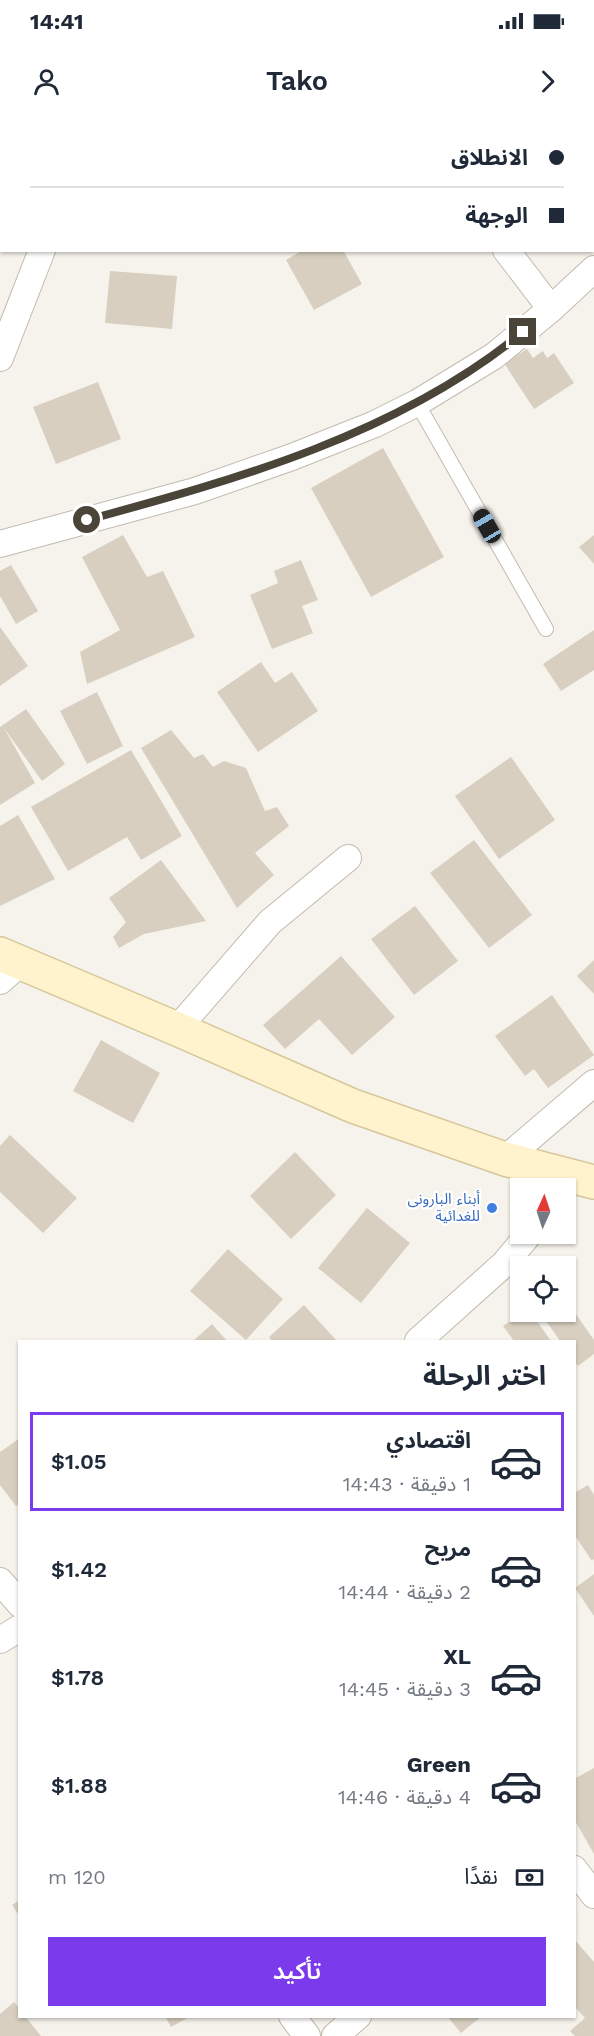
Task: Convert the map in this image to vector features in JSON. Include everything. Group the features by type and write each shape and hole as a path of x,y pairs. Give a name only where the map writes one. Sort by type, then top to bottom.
{"street":[{"path":"0,357 41,252"},
{"path":"508,252 551,309"},
{"path":"0,544 195,491 292,457 375,424 417,403 494,356 551,309 594,269"},
{"path":"177,1029 270,922 348,858"},
{"path":"6,967 177,1029 352,1106 563,1178"},
{"path":"505,1159 594,1083"},
{"path":"419,1340 504,1264 521,1244"},
{"path":"0,1581 18,1602"},
{"path":"0,1640 18,1629"},
{"path":"576,1872 594,1895"},
{"path":"294,2018 307,2036"},
{"path":"335,2036 356,2018"}],"lane":[{"path":"417,403 546,629"}],"building":[{"path":"300,252 344,252 362,284 314,310 286,260"},
{"path":"110,271 177,276 172,329 105,323"},
{"path":"527,349 533,358 543,351 547,358 554,353 574,383 534,409 504,363"},
{"path":"98,382 121,439 56,464 33,407"},
{"path":"383,448 444,557 371,597 311,488"},
{"path":"123,535 147,577 163,571 195,637 87,684 80,652 120,630 82,557"},
{"path":"594,535 594,564 579,547"},
{"path":"301,560 318,600 302,606 313,633 272,649 250,595 278,583 274,571"},
{"path":"11,565 38,611 16,624 0,596 0,571"},
{"path":"0,627 28,666 0,686"},
{"path":"594,630 594,670 561,691 543,664"},
{"path":"261,662 275,683 292,672 318,711 258,752 217,692"},
{"path":"97,692 123,746 87,764 60,711"},
{"path":"26,709 65,764 42,781 4,728 35,783 0,805 0,727"},
{"path":"171,730 194,758 203,754 213,767 224,761 246,768 265,811 277,807 289,826 255,853 274,875 237,908 141,748"},
{"path":"131,750 182,836 141,860 127,837 68,871 31,807"},
{"path":"511,757 555,820 499,859 455,796"},
{"path":"18,815 55,879 0,906 0,826"},
{"path":"474,840 532,915 489,948 430,873"},
{"path":"161,860 206,921 144,934 119,948 113,937 126,922 109,898"},
{"path":"415,906 458,961 414,995 371,939"},
{"path":"341,956 395,1017 352,1055 319,1019 285,1049 263,1025"},
{"path":"594,960 594,994 577,976"},
{"path":"552,995 594,1055 548,1088 534,1069 525,1076 495,1036"},
{"path":"101,1040 160,1073 133,1123 73,1091"},
{"path":"10,1135 77,1198 43,1233 0,1192 0,1146"},
{"path":"295,1152 336,1195 291,1239 250,1196"},
{"path":"367,1208 410,1243 361,1303 318,1268"},
{"path":"228,1249 283,1299 246,1340 190,1291"},
{"path":"304,1305 336,1340 271,1340 269,1337"},
{"path":"576,1314 594,1340 594,1354 578,1366 576,1364 576,1340 559,1340 547,1322 576,1322"},
{"path":"510,1321 538,1322 550,1340 513,1340 503,1326"},
{"path":"212,1324 226,1340 194,1340"},
{"path":"18,1439 18,1504 16,1506 0,1485 0,1452"},
{"path":"588,1485 594,1495 594,1559 592,1561 576,1537 576,1492"},
{"path":"594,1574 594,1616 576,1589"},
{"path":"594,1768 594,1854 576,1822 576,1778"},
{"path":"18,1901 18,1914 12,1905"},
{"path":"576,1941 594,1962 594,2036 575,2036 570,2031 585,2018 576,2008"},
{"path":"14,2002 18,2007 18,2018 27,2018 41,2036 0,2036 0,2014"},
{"path":"166,2018 187,2018 171,2027"},
{"path":"449,2018 480,2018 461,2033"}],"place":[{"name":"أبناء البارونى للغدائية","path":"492,1208"}],"route":[{"path":"87,520 195,491 292,457 375,424 417,403 494,356 523,332"}]}
